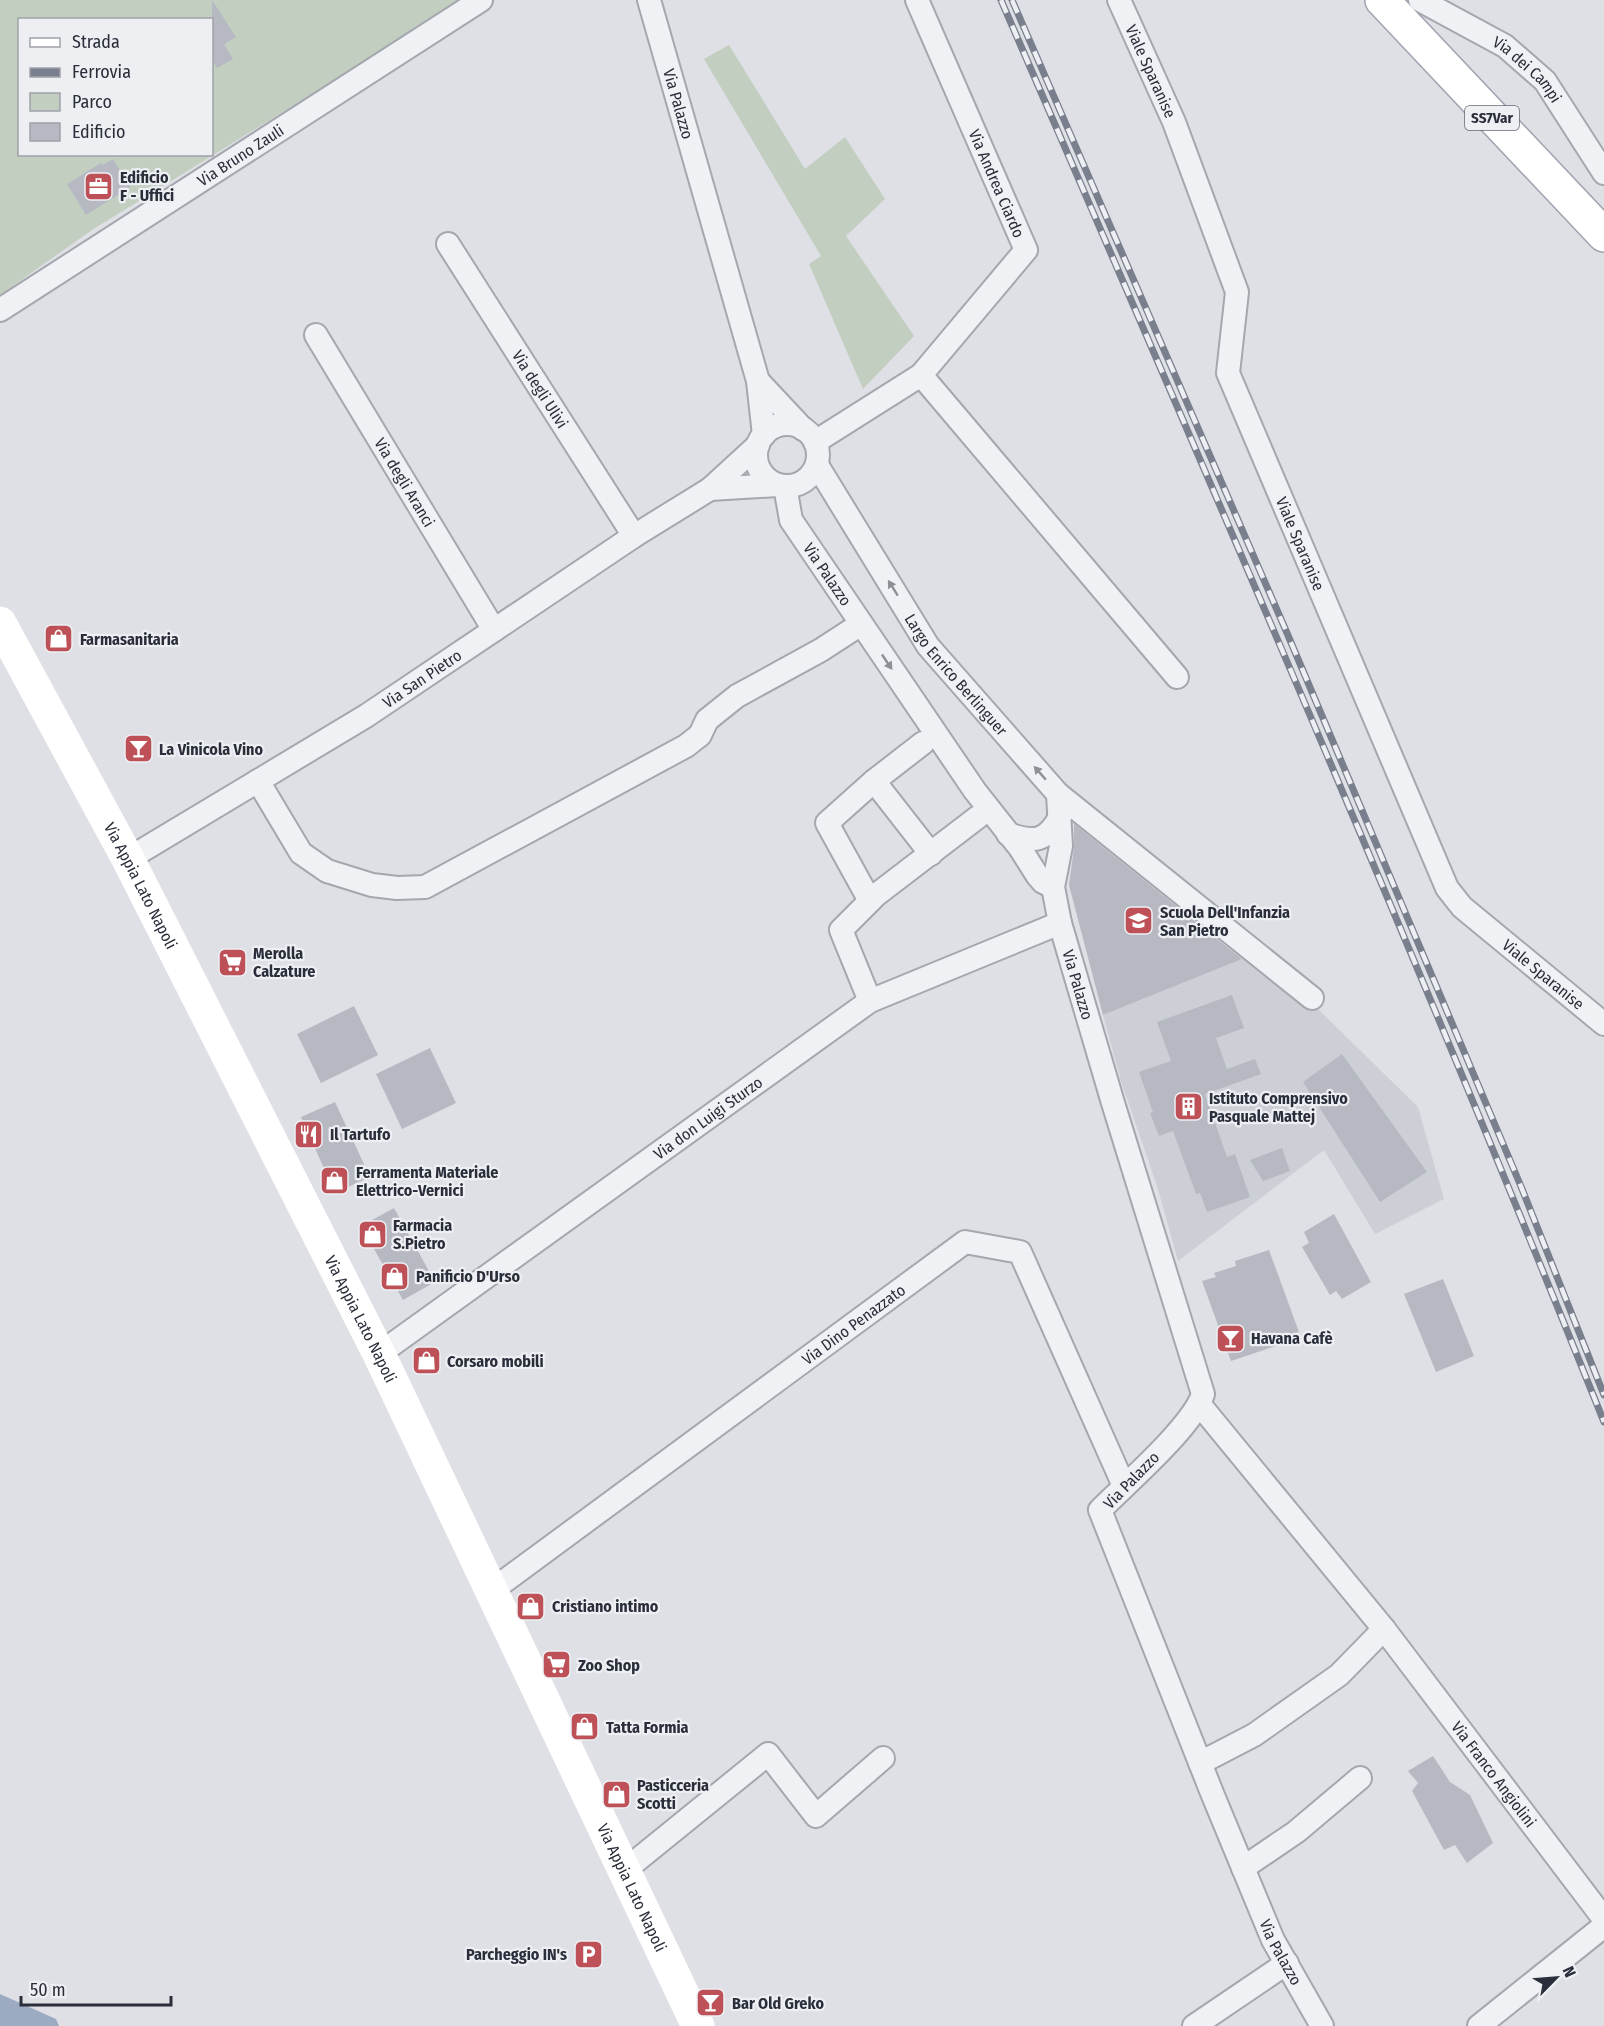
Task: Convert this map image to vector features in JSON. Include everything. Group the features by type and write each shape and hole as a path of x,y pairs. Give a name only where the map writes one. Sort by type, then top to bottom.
{"street":[{"name":"Via Bruno Zauli","path":"0,310 481,0"},
{"name":"Via Palazzo","path":"649,0 758,381 761,440"},
{"name":"Via Andrea Ciardo","path":"809,435 921,375 1026,250 917,0"},
{"name":"Viale Sparanise","path":"1119,0 1174,122 1237,292 1228,373 1447,888 1462,908 1604,1024"},
{"name":"SS7Var","path":"1382,0 1604,235"},
{"name":"Via dei Campi","path":"1420,0 1505,46 1545,81 1604,173"},
{"name":"Via degli Ulivi","path":"448,243 634,536"},
{"name":"Via degli Aranci","path":"316,335 494,630"},
{"path":"921,375 1177,677"},
{"name":"Via Palazzo","path":"758,381 809,435"},
{"path":"789,424 809,435 818,458 817,465 808,479 797,485 782,486 770,481 760,469 757,455 761,440 780,425 789,424"},
{"name":"Via San Pietro","path":"128,859 366,716 634,536 710,489 761,440"},
{"name":"Largo Enrico Berlinguer","path":"817,465 928,646 1058,794 1312,998"},
{"name":"Via Palazzo","path":"782,486 791,520 861,624 975,791 1043,882 1053,887 1060,923 1113,1103 1203,1394 1200,1405 1172,1438 1100,1510 1273,1940 1322,2026"},
{"name":"Via San Pietro","path":"710,489 782,486"},
{"name":"Via Appia Lato Napoli","path":"0,623 128,859 379,1354 626,1870 698,2026"},
{"path":"258,781 301,853 327,871 372,885 396,888 425,887 686,746 700,735 707,720 737,696 821,650 861,624"},
{"path":"870,901 827,823 874,781 923,743"},
{"path":"874,781 931,854"},
{"path":"1053,887 1061,846 1058,794"},
{"path":"870,1001 841,930 870,901 978,817"},
{"path":"1008,834 1023,839 1041,838 1053,829 1060,818"},
{"name":"Via don Luigi Sturzo","path":"379,1354 870,1001 1060,923"},
{"name":"Via Dino Penazzato","path":"491,1591 965,1242 1020,1252 1124,1486"},
{"name":"Via Franco Angiolini","path":"1200,1405 1384,1629 1604,1919"},
{"path":"1200,1763 1254,1735 1339,1675 1384,1629"},
{"path":"626,1870 768,1754 816,1816 883,1758"},
{"path":"1243,1868 1296,1832 1360,1778"},
{"path":"1479,2026 1604,1926"},
{"path":"1194,2026 1287,1963"}],"shaded area":[{"path":"1244,958 1320,1011 1418,1107 1444,1199 1375,1234 1324,1150 1178,1261 1157,1186 1121,1081 1103,1015"}],"green space":[{"path":"0,0 464,0 213,155 213,18 18,18 18,156 212,156 92,230 0,295"},
{"path":"729,45 805,169 845,137 885,199 846,236 914,336 863,389 809,264 821,256 704,59"}],"water":[{"path":"0,1994 56,2019 59,2026 0,2026"}],"building":[{"path":"212,0 236,37 224,44 233,59 217,68 213,61"},
{"name":"Edificio F - Uffici","path":"113,159 130,187 86,215 67,184 101,163 103,165"},
{"name":"Scuola Dell'Infanzia San Pietro","path":"1074,824 1242,959 1103,1015 1069,885 1074,848"},
{"name":"Istituto Comprensivo Pasquale Mattej","path":"1232,995 1244,1028 1216,1038 1227,1069 1255,1059 1261,1074 1205,1094 1227,1157 1235,1154 1250,1197 1207,1212 1200,1193 1196,1194 1173,1131 1159,1136 1139,1072 1171,1061 1157,1022"},
{"path":"354,1006 378,1055 321,1083 297,1034"},
{"path":"430,1048 456,1103 402,1129 376,1074"},
{"path":"1342,1054 1427,1172 1380,1202 1303,1082"},
{"path":"335,1102 370,1177 335,1193 301,1117"},
{"path":"1282,1148 1290,1171 1263,1181 1250,1160"},
{"path":"394,1208 435,1282 403,1300 361,1226"},
{"path":"1334,1214 1371,1282 1342,1299 1336,1291 1330,1295 1302,1247 1309,1243 1304,1232"},
{"path":"1269,1250 1299,1332 1275,1341 1276,1346 1231,1361 1202,1281 1216,1277 1214,1273 1236,1266 1235,1261"},
{"path":"1443,1279 1474,1356 1436,1372 1404,1294"},
{"path":"1433,1756 1450,1782 1470,1795 1493,1843 1467,1863 1455,1845 1444,1850 1412,1791 1418,1783 1408,1771"}],"railway":[{"path":"1001,0 1383,887 1604,1422"},
{"path":"1012,0 1287,633 1520,1184 1604,1395"}],"place":[{"name":"Edificio F - Uffici","path":"99,186"},
{"name":"Farmasanitaria","path":"59,639"},
{"name":"La Vinicola Vino","path":"138,749"},
{"name":"Scuola Dell'Infanzia San Pietro","path":"1139,921"},
{"name":"Merolla Calzature","path":"232,962"},
{"name":"Istituto Comprensivo Pasquale Mattej","path":"1188,1107"},
{"name":"Il Tartufo","path":"309,1134"},
{"name":"Ferramenta Materiale Elettrico-Vernici","path":"335,1181"},
{"name":"Farmacia S.Pietro","path":"372,1234"},
{"name":"Panificio D'Urso","path":"395,1276"},
{"name":"Havana Cafè","path":"1230,1338"},
{"name":"Corsaro mobili","path":"426,1361"},
{"name":"Cristiano intimo","path":"531,1606"},
{"name":"Zoo Shop","path":"557,1665"},
{"name":"Tatta Formia","path":"585,1727"},
{"name":"Pasticceria Scotti","path":"616,1794"},
{"name":"Parcheggio IN's","path":"588,1954"},
{"name":"Bar Old Greko","path":"711,2003"}]}
